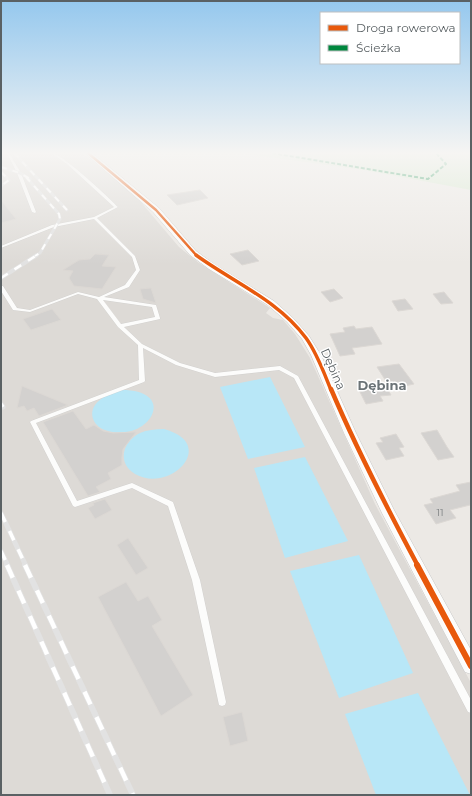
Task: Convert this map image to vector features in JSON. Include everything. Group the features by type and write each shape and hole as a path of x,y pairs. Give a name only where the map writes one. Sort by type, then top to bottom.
{"street":[{"name":"Dębina","path":"132,190 156,210 193,253 212,267 271,303 290,320 306,338 316,355 350,433 389,513 471,666"}],"lane":[{"path":"25,190 34,212"},
{"path":"1,247 53,226 95,218 116,207 98,190"},
{"path":"95,218 134,257 138,270 127,286 99,298"},
{"path":"1,288 15,309 30,311 78,293 99,298 154,306 158,318 120,326"},
{"path":"99,298 120,326 140,345 178,364 215,375 280,368 296,377 471,709"},
{"path":"140,345 142,381 33,422 75,504 132,485 171,504 196,580 222,702"}],"shaded area":[{"path":"1,190 129,190 179,247 199,263 270,308 266,313 273,318 283,320 295,334 310,358 375,504 471,683 471,795 1,795"}],"water":[{"path":"270,377 305,447 248,459 220,387"},
{"path":"120,390 139,392 150,398 154,406 152,415 145,424 134,430 121,433 100,428 94,421 92,415 95,405 99,401 109,394"},
{"path":"164,429 180,436 188,445 188,455 183,465 174,473 162,478 149,478 135,474 129,469 124,459 124,453 129,442 140,433"},
{"path":"305,457 348,541 285,558 254,468"},
{"path":"359,555 413,673 339,698 290,571"},
{"path":"418,693 470,795 376,795 345,714"}],"building":[{"path":"200,190 208,198 177,205 167,195"},
{"path":"1,200 16,219 1,223"},
{"path":"248,250 259,261 242,265 230,254"},
{"path":"95,254 109,255 102,266 116,267 102,289 74,286 69,278 73,271 63,270 79,260 90,259"},
{"path":"151,288 156,303 143,299 140,289"},
{"path":"334,289 343,298 330,302 321,292"},
{"path":"444,292 453,303 441,304 433,294"},
{"path":"405,299 413,309 398,311 392,301"},
{"path":"52,309 61,320 31,330 23,319"},
{"path":"354,326 356,329 372,327 382,344 352,348 355,354 340,356 330,334 345,332 343,328"},
{"path":"399,364 414,384 391,389 377,367"},
{"path":"384,383 391,395 380,396 383,401 366,404 359,390 366,389 365,386"},
{"path":"22,386 68,405 39,416 34,408 27,411 24,406 17,408"},
{"path":"73,411 86,429 94,425 103,431 113,433 136,432 123,449 122,465 108,473 111,479 96,487 100,492 88,496 43,422"},
{"path":"437,430 454,457 438,460 421,433"},
{"path":"396,434 404,447 399,448 404,456 386,460 376,443 383,442 380,438"},
{"path":"471,482 471,507 470,505 450,510 456,518 436,524 424,505 433,503 430,499 460,491 456,485"},
{"path":"105,499 112,510 95,519 88,508 94,505 93,503"},
{"path":"128,538 148,568 136,575 117,545"},
{"path":"126,582 138,601 148,596 162,620 152,626 193,695 161,716 98,597"},
{"path":"242,712 248,741 230,746 223,717"}],"railway":[{"path":"35,256 40,253 60,219 59,214 38,190"},
{"path":"49,190 67,210"},
{"path":"1,278 37,255"},
{"path":"1,513 26,566"},
{"path":"1,551 8,566"},
{"path":"7,565 110,795"},
{"path":"25,565 133,795"}],"cycle path":[{"path":"134,190 156,210 193,253 212,267 271,303 290,320 306,338 316,355 350,433 389,513 471,666"}],"district":[{"name":"Dębina","path":"382,385"}]}
